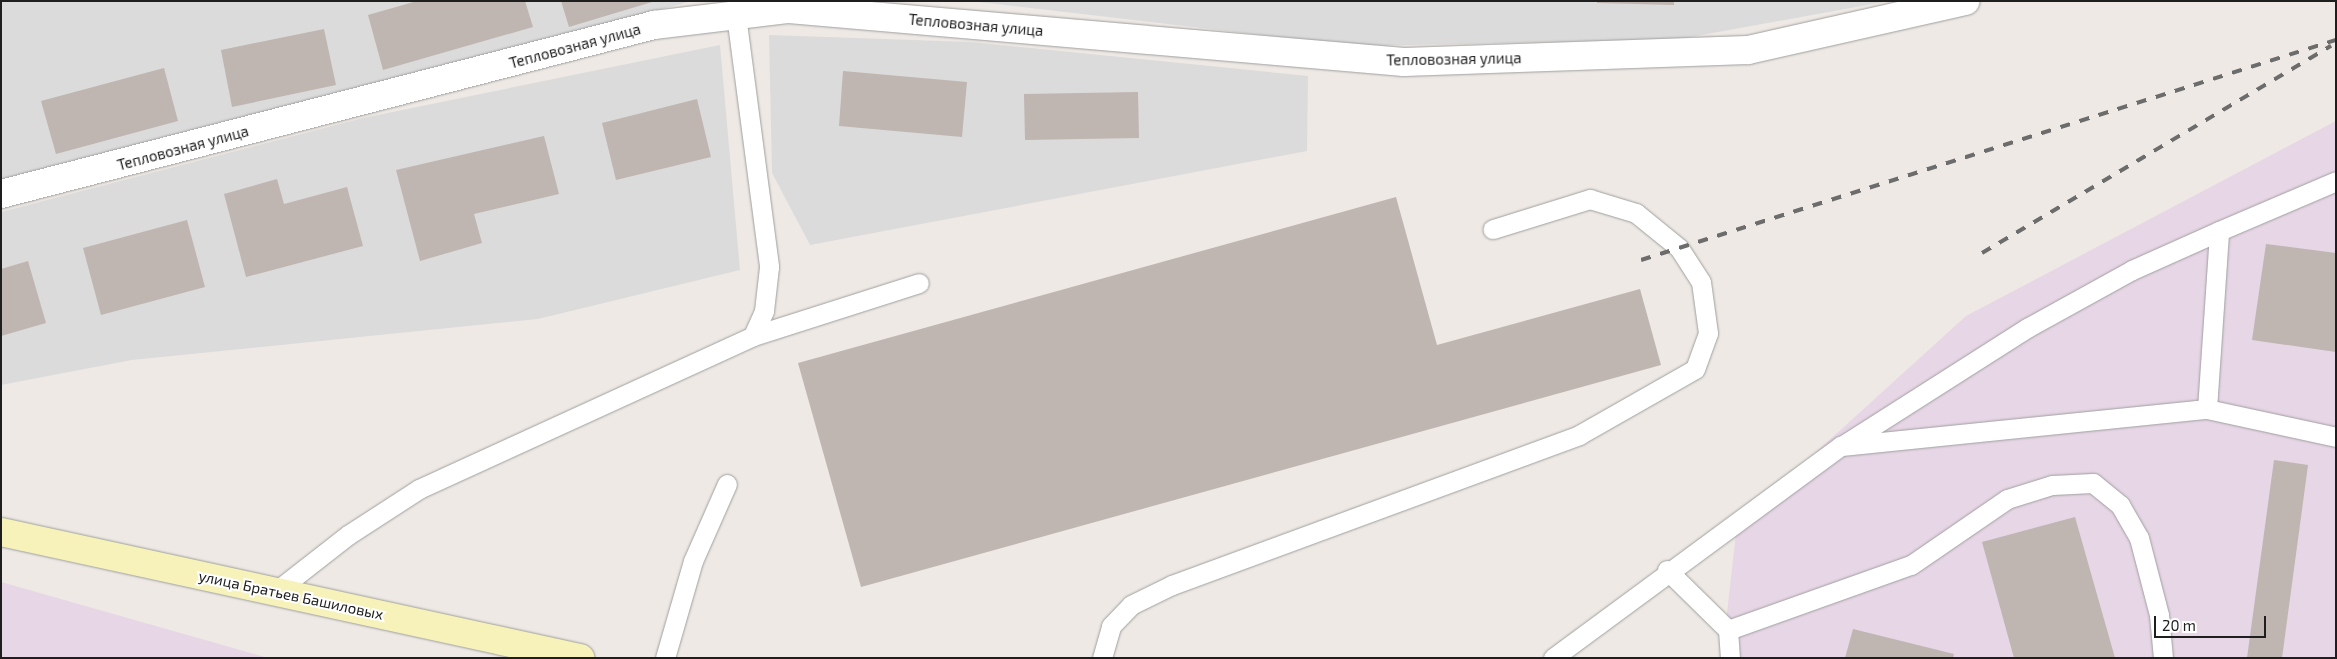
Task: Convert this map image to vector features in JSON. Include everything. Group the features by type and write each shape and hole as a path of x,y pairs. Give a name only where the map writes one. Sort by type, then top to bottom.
{"street":[{"name":"Тепловозная улица","path":"1,194 654,25 736,16 789,5 1404,62 1748,50 1966,1"},
{"name":"улица Братьев Башиловых","path":"1,532 580,658"}],"lane":[{"path":"736,16 769,267 764,311 754,336"},
{"path":"1553,658 1667,570 1841,446 2027,328 2132,270 2336,181"},
{"path":"1102,658 1111,626 1131,605 1172,585 1579,435 1695,369 1708,333 1701,282 1679,248 1636,213 1590,199 1493,229"},
{"path":"2207,409 2219,231"},
{"path":"275,592 348,535 419,489 754,336 920,282"},
{"path":"1841,446 2207,409 2336,437"},
{"path":"1728,630 1911,564 2007,499 2052,485 2093,483 2120,505 2139,538 2159,615 2163,658"},
{"path":"665,658 692,561 727,484"},
{"path":"1667,570 1728,630 1730,658"}],"shaded area":[{"path":"1,1 692,1 1,184"},
{"path":"971,1 1889,1 1674,40 1355,46"},
{"path":"769,35 971,42 1308,76 1307,151 810,245 772,173"},
{"path":"720,45 740,270 538,319 132,360 1,385 1,212 363,118"},
{"path":"2336,121 2336,658 1722,658 1737,524 1966,316"},
{"path":"1,582 268,658 1,658"}],"building":[{"path":"417,1 525,1 533,27 383,70 368,15"},
{"path":"561,1 652,1 652,2 569,27"},
{"path":"1597,1 1674,1 1674,5 1597,3"},
{"path":"324,29 336,85 232,107 221,50"},
{"path":"164,68 178,121 56,154 41,101"},
{"path":"843,71 967,82 962,137 839,126"},
{"path":"1138,92 1139,138 1025,140 1024,94"},
{"path":"697,99 711,157 616,180 602,123"},
{"path":"544,136 559,194 474,214 482,243 420,261 396,170"},
{"path":"277,179 284,204 347,187 363,246 246,277 224,194"},
{"path":"1396,197 1437,345 1640,289 1661,365 861,587 798,363"},
{"path":"187,220 205,287 101,315 83,248"},
{"path":"2266,244 2336,253 2336,352 2252,340"},
{"path":"28,261 46,323 1,336 1,269"},
{"path":"2274,460 2308,465 2282,658 2247,658"},
{"path":"2075,517 2115,658 2014,658 1982,542"},
{"path":"1853,629 1954,654 1953,658 1845,658"}],"railway":[{"path":"1641,260 2336,40"},
{"path":"1982,253 2331,46"}]}
